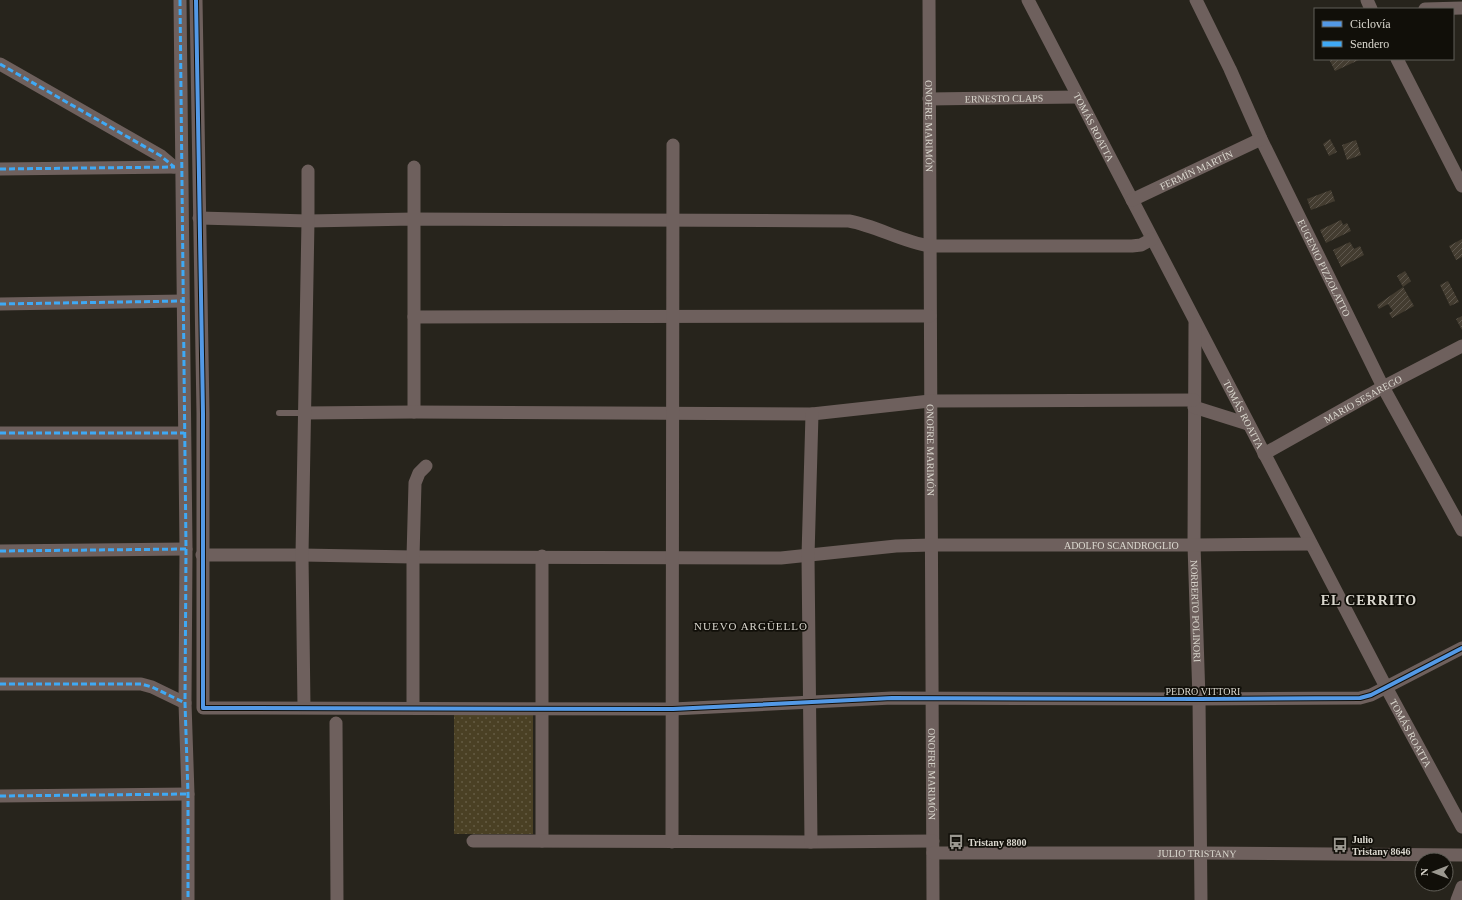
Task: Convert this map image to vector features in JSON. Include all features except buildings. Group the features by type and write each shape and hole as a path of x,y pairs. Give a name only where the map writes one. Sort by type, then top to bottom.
{"street":[{"path":"180,0 178,167 183,301 186,549 185,703 188,794 188,900"},
{"path":"196,0 203,413 202,555"},
{"name":"ONOFRE MARIMÓN","path":"929,0 933,900"},
{"name":"TOMÁS ROATTA","path":"1028,0 1386,687 1462,827"},
{"name":"EUGENIO PIZZOLATTO","path":"1196,0 1230,69 1261,139 1383,387 1462,530"},
{"path":"1398,60 1462,186"},
{"path":"0,64 178,167"},
{"name":"ERNESTO CLAPS","path":"929,99 1078,97"},
{"name":"FERMÍN MARTÍN","path":"1132,200 1261,139"},
{"path":"672,842 673,145"},
{"path":"0,169 178,167"},
{"path":"414,167 414,412"},
{"path":"304,707 302,555 308,171"},
{"path":"199,218 308,221 414,219 849,222 865,224 920,244 930,246 1132,246 1141,245 1152,239"},
{"path":"0,304 183,301"},
{"path":"414,317 930,316"},
{"name":"NORBERTO POLINORI","path":"1195,322 1194,545 1199,699 1201,900"},
{"name":"MARIO SESAREGO","path":"1264,454 1383,387 1462,346"},
{"path":"304,413 414,412 812,414 930,401 1194,403 1248,424"},
{"path":"811,842 811,702 808,556 812,414"},
{"path":"0,433 184,433"},
{"path":"413,707 413,557 415,483 419,473 426,466"},
{"name":"ADOLFO SCANDROGLIO","path":"202,555 781,558 896,546 931,545 1311,544"},
{"path":"0,551 186,549"},
{"name":"PEDRO VITTORI","path":"202,555 203,708 542,707 673,709 892,698 1360,698 1371,695 1462,648"},
{"path":"542,556 542,841"},
{"path":"0,684 141,684 152,687 185,703"},
{"path":"336,723 337,900"},
{"path":"0,796 188,794"},
{"name":"JULIO TRISTANY","path":"473,841 811,842 933,847 1201,853 1462,855"},
{"path":"1457,900 1462,887"}],"lane":[{"path":"279,413 304,413"}],"shaded area":[{"path":"454,714 533,714 533,834 454,834"}],"marked path":[{"path":"180,0 186,549 185,703 188,794 188,900"},
{"path":"0,64 161,156 174,167"},
{"path":"0,169 175,167"},
{"path":"0,304 183,301"},
{"path":"0,433 184,433"},
{"path":"0,551 186,549"},
{"path":"0,684 141,684 152,687 185,703"},
{"path":"0,796 188,794"}],"cycle path":[{"path":"196,0 203,413 203,708 673,709 892,698 1360,698 1371,695 1462,648"}],"place":[{"name":"Tristany 8800","path":"956,842"},
{"name":"Julio Tristany 8646","path":"1340,845"}],"district":[{"name":"EL CERRITO","path":"1369,600"},
{"name":"NUEVO ARGÜELLO","path":"751,626"}]}
